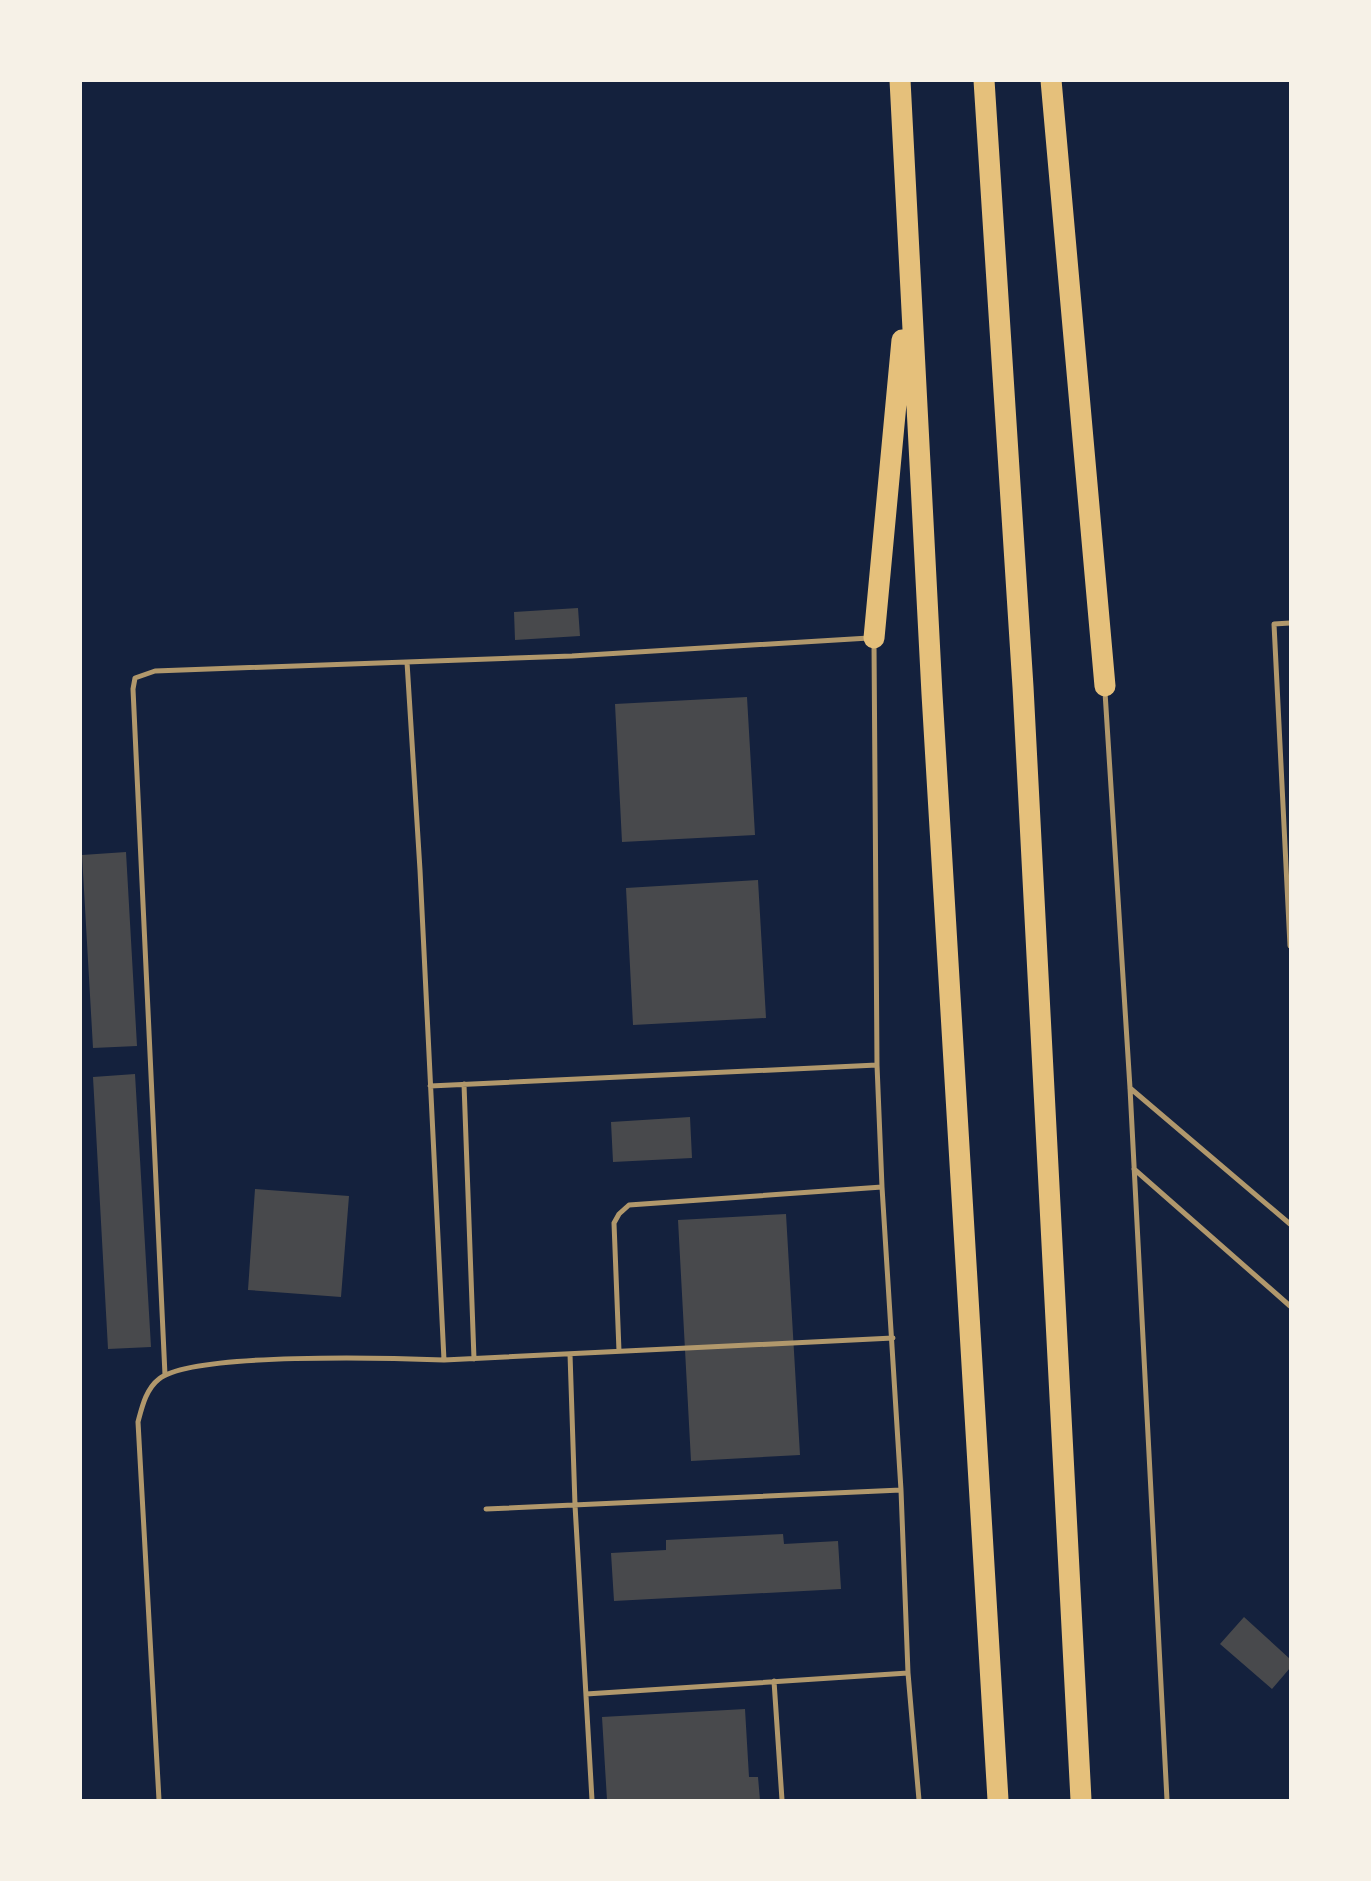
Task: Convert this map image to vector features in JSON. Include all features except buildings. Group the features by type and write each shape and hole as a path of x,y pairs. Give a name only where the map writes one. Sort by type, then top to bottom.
{"highway":[{"path":"900,80 932,694 998,1801"},
{"path":"984,80 1023,687 1081,1801"},
{"path":"1051,80 1105,685"},
{"path":"874,638 909,266"}],"lane":[{"path":"1290,623 1274,624 1290,946"},
{"path":"165,1375 133,689 135,678 155,671 572,656 874,638 877,1065 901,1490 908,1673 919,1801"},
{"path":"407,662 421,870 444,1360"},
{"path":"1105,685 1130,1088 1167,1801"},
{"path":"430,1086 877,1065"},
{"path":"464,1084 474,1359"},
{"path":"1130,1088 1290,1224"},
{"path":"1134,1169 1290,1306"},
{"path":"619,1351 614,1223 629,1205 882,1187"},
{"path":"159,1801 138,1422 144,1401 158,1379 178,1369 225,1362 374,1358 474,1359 892,1338"},
{"path":"570,1354 575,1505 592,1801"},
{"path":"486,1510 901,1490"},
{"path":"586,1693 908,1673"},
{"path":"774,1681 782,1801"}]}
